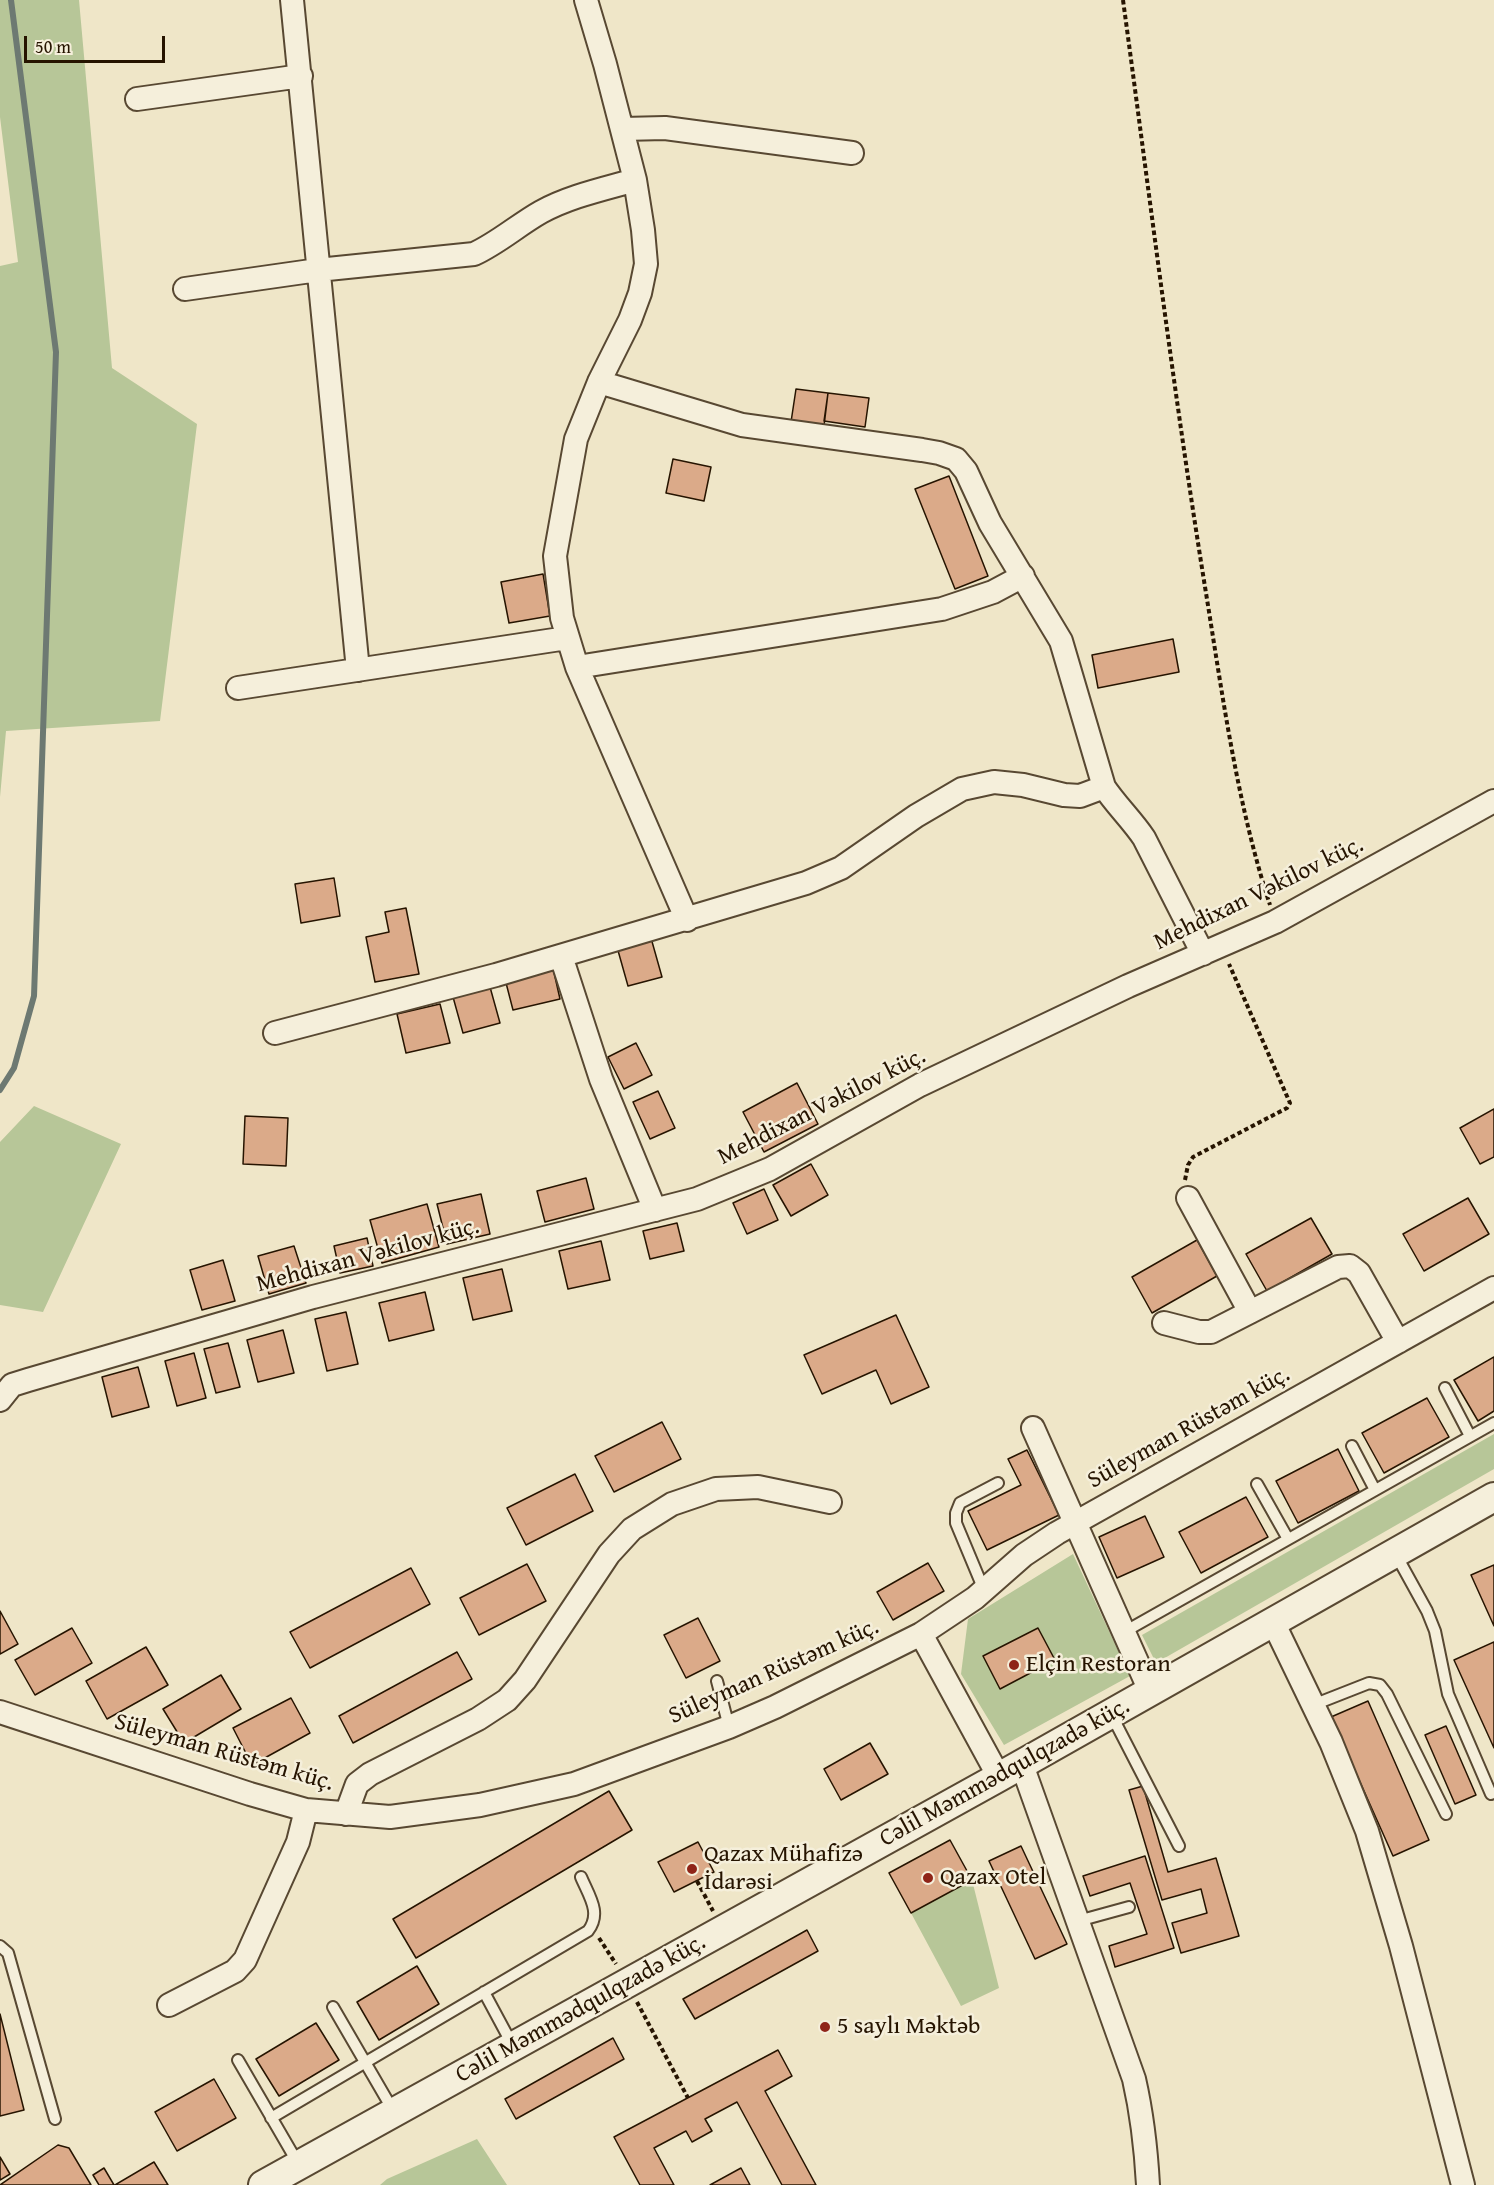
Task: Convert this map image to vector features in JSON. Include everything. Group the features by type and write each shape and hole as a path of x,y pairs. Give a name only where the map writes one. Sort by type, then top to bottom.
{"street":[{"path":"292,0 358,670"},
{"path":"586,0 623,129 635,180 646,264 637,302 599,382 576,439 555,556 562,618 577,667 687,920"},
{"path":"137,99 301,76"},
{"path":"623,129 665,128 852,153"},
{"path":"185,290 318,270 474,254 492,246 518,225 544,210 573,198 635,180"},
{"path":"599,382 742,426 922,450 956,459 966,471 990,523 1061,640 1104,787 1115,804 1136,825 1144,837 1212,950"},
{"path":"577,667 942,609 993,592 1023,576"},
{"path":"238,688 567,638"},
{"path":"275,1033 561,956 806,883 841,868 916,816 962,789 994,782 1080,796 1104,787"},
{"name":"Mehdixan Vəkilov küç.","path":"0,1400 12,1385 312,1297 697,1199 770,1169 920,1085 1128,986 1275,922 1494,801"},
{"path":"561,956 601,1079 655,1210"},
{"path":"1188,1198 1250,1312"},
{"path":"1164,1323 1199,1332 1210,1332 1338,1267 1350,1266 1359,1273 1398,1342"},
{"name":"Süleyman Rüstəm küç.","path":"0,1712 306,1810 390,1817 480,1805 564,1786 729,1727 775,1707 921,1634 984,1590 1024,1555 1076,1523 1494,1288"},
{"path":"1033,1428 1150,1691"},
{"path":"346,1814 357,1784 369,1774 478,1719 507,1700 525,1680 609,1554 632,1529 672,1504 716,1489 758,1487 830,1502"},
{"name":"Cəlil Məmmədqulqzadə küç.","path":"263,2185 1010,1771 1395,1553 1492,1502"},
{"path":"1273,1622 1331,1742 1367,1831 1401,1946 1463,2185"},
{"path":"921,1634 1010,1771 1078,1922 1134,2079 1144,2132 1148,2185"},
{"path":"169,2005 235,1971 245,1960 298,1842 306,1810"}],"lane":[{"path":"1445,1388 1470,1436"},
{"path":"1124,1632 1494,1423"},
{"path":"1352,1446 1375,1490"},
{"path":"984,1590 956,1523 956,1513 960,1503 998,1483"},
{"path":"1257,1484 1288,1539"},
{"path":"1395,1553 1427,1611 1437,1641 1448,1694 1491,1794"},
{"path":"717,1681 729,1727"},
{"path":"1313,1705 1369,1683 1380,1685 1388,1694 1446,1814"},
{"path":"1111,1713 1179,1846"},
{"path":"271,2118 588,1931 595,1922 595,1912 582,1877"},
{"path":"1078,1922 1129,1907"},
{"path":"0,1946 8,1953 55,2119"},
{"path":"484,1992 513,2046"},
{"path":"333,2007 394,2112"},
{"path":"238,2060 299,2165"}],"path":[{"path":"1122,0 1196,532 1227,722 1256,862 1275,922"},
{"path":"1188,1198 1185,1194 1185,1181 1188,1165 1193,1157 1287,1108 1290,1103 1212,950"},
{"path":"697,1881 724,1930"},
{"path":"588,1931 598,1937 627,1983 688,2098"}],"green space":[{"path":"0,0 79,0 112,368 197,424 160,721 6,731 0,797 0,266 18,262 0,117"},
{"path":"34,1106 121,1144 43,1312 0,1305 0,1142"},
{"path":"1494,1434 1494,1469 1156,1663 1142,1635"},
{"path":"1073,1554 1130,1676 1004,1745 961,1674 968,1619"},
{"path":"972,1880 999,1988 961,2006 911,1913"},
{"path":"477,2139 507,2185 380,2185 387,2179"}],"building":[{"path":"796,389 828,393 824,426 791,422"},
{"path":"828,393 869,398 865,427 824,421"},
{"path":"673,459 711,467 704,501 666,493"},
{"path":"949,476 988,576 955,589 915,489"},
{"path":"543,574 550,616 509,623 501,582"},
{"path":"1173,639 1179,672 1098,688 1092,655"},
{"path":"334,878 340,916 301,923 295,884"},
{"path":"406,908 419,974 375,982 366,937 389,932 385,912"},
{"path":"651,938 662,977 628,986 617,947"},
{"path":"553,968 560,999 513,1010 505,979"},
{"path":"490,987 500,1023 463,1033 453,997"},
{"path":"440,1004 450,1043 406,1053 397,1014"},
{"path":"636,1043 652,1075 624,1089 608,1057"},
{"path":"797,1083 818,1124 764,1152 743,1112"},
{"path":"658,1091 675,1128 650,1139 633,1102"},
{"path":"1494,1109 1494,1157 1480,1164 1460,1128"},
{"path":"245,1116 288,1118 286,1166 243,1164"},
{"path":"811,1164 828,1195 791,1216 773,1185"},
{"path":"586,1178 594,1209 545,1222 537,1191"},
{"path":"764,1189 778,1220 747,1234 733,1203"},
{"path":"481,1194 490,1234 447,1244 437,1204"},
{"path":"1468,1198 1489,1234 1424,1271 1403,1234"},
{"path":"427,1204 439,1247 382,1263 370,1220"},
{"path":"1311,1218 1332,1254 1267,1291 1246,1254"},
{"path":"677,1223 684,1251 650,1259 643,1231"},
{"path":"367,1238 373,1266 340,1273 334,1246"},
{"path":"1197,1240 1217,1276 1152,1313 1132,1277"},
{"path":"601,1241 610,1280 568,1289 559,1251"},
{"path":"294,1246 306,1283 269,1294 258,1256"},
{"path":"223,1260 235,1301 202,1310 190,1270"},
{"path":"502,1269 512,1311 473,1320 463,1278"},
{"path":"425,1292 434,1330 389,1341 379,1303"},
{"path":"346,1312 358,1364 327,1371 315,1319"},
{"path":"896,1315 929,1387 891,1404 876,1370 822,1394 804,1355"},
{"path":"283,1330 294,1373 258,1382 247,1340"},
{"path":"228,1343 240,1387 216,1393 204,1349"},
{"path":"194,1353 206,1398 177,1406 165,1361"},
{"path":"1494,1357 1494,1411 1478,1421 1454,1380"},
{"path":"138,1367 149,1407 112,1417 102,1377"},
{"path":"1427,1398 1449,1437 1384,1473 1362,1433"},
{"path":"662,1422 681,1459 614,1492 595,1456"},
{"path":"1338,1449 1359,1491 1298,1523 1276,1481"},
{"path":"1027,1450 1059,1515 987,1550 968,1511 1021,1485 1008,1459"},
{"path":"575,1474 593,1511 526,1545 507,1508"},
{"path":"1246,1497 1268,1537 1201,1573 1179,1532"},
{"path":"1145,1516 1164,1557 1117,1578 1099,1537"},
{"path":"928,1563 944,1591 893,1620 877,1592"},
{"path":"527,1564 546,1601 479,1635 460,1598"},
{"path":"1494,1565 1494,1626 1471,1575"},
{"path":"411,1568 430,1604 310,1668 290,1632"},
{"path":"0,1611 18,1644 0,1654"},
{"path":"698,1618 720,1661 686,1678 664,1635"},
{"path":"72,1628 92,1663 35,1695 15,1660"},
{"path":"1038,1628 1055,1660 1000,1689 983,1656"},
{"path":"1494,1642 1494,1748 1454,1660"},
{"path":"146,1647 168,1685 107,1719 86,1681"},
{"path":"457,1652 472,1679 353,1743 339,1716"},
{"path":"221,1675 241,1709 184,1743 163,1709"},
{"path":"291,1698 310,1733 252,1765 233,1728"},
{"path":"1368,1701 1429,1840 1393,1856 1331,1717"},
{"path":"1446,1726 1476,1795 1455,1804 1425,1735"},
{"path":"870,1743 888,1774 841,1800 824,1769"},
{"path":"1143,1786 1168,1872 1216,1858 1239,1936 1181,1953 1172,1923 1207,1913 1201,1889 1162,1900 1129,1790"},
{"path":"609,1791 632,1830 416,1958 393,1919"},
{"path":"950,1840 972,1880 911,1913 889,1873"},
{"path":"698,1842 714,1872 674,1892 658,1862"},
{"path":"1021,1846 1067,1944 1035,1959 989,1861"},
{"path":"1145,1856 1174,1948 1115,1967 1109,1946 1147,1934 1130,1883 1090,1896 1083,1876"},
{"path":"807,1930 818,1951 695,2019 683,1999"},
{"path":"417,1966 439,2004 379,2040 357,2002"},
{"path":"0,2014 24,2110 0,2116"},
{"path":"316,2023 339,2060 279,2096 256,2059"},
{"path":"613,2038 624,2059 516,2119 505,2099"},
{"path":"778,2050 792,2076 765,2091 816,2185 782,2185 737,2102 705,2119 712,2131 692,2142 686,2131 654,2148 674,2185 640,2185 614,2137"},
{"path":"214,2079 236,2118 177,2151 155,2112"},
{"path":"58,2145 69,2148 91,2185 0,2185"},
{"path":"0,2157 10,2174 0,2180"},
{"path":"154,2162 168,2185 115,2185"},
{"path":"104,2168 114,2185 99,2185 93,2175"},
{"path":"741,2168 750,2185 710,2185"}],"waterway":[{"path":"0,1090 14,1068 34,996 56,352 11,0"}],"place":[{"name":"Elçin Restoran","path":"1014,1665"},
{"name":"Qazax Mühafizə İdarəsi","path":"692,1869"},
{"name":"Qazax Otel","path":"928,1878"},
{"name":"5 saylı Məktəb","path":"825,2027"}]}
